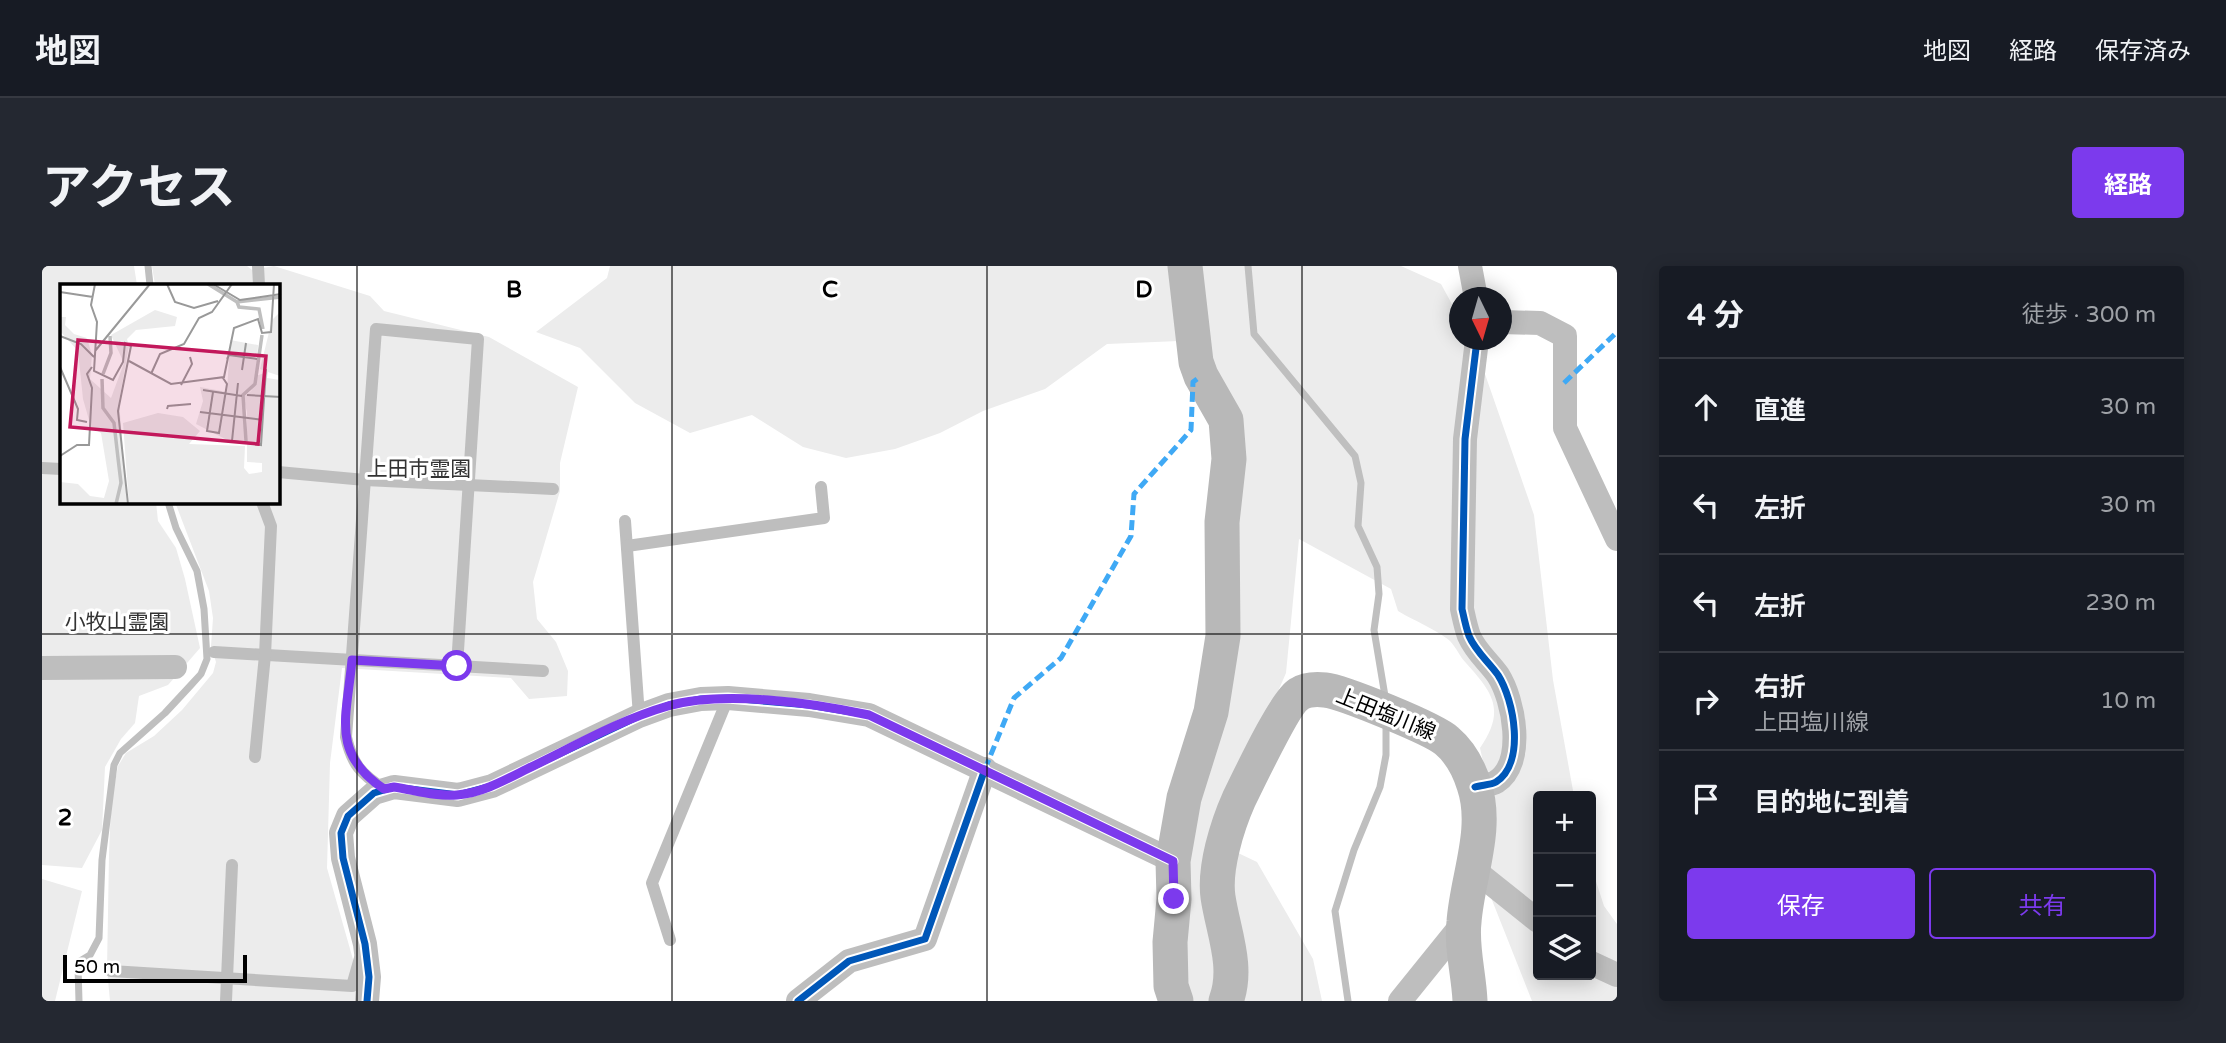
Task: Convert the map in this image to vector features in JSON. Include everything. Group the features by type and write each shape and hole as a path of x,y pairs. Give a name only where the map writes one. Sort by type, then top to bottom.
{"main road":[{"path":"1176,1001 1171,986 1170,942 1174,899 1173,861 1184,798 1211,712 1223,636 1222,522 1229,460 1226,420 1196,362 1185,266"},
{"name":"上田塩川線","path":"1226,1001 1232,970 1217,894 1222,846 1238,801 1287,709 1298,695 1312,689 1327,690 1350,697 1444,738 1459,753 1475,787 1478,839 1463,923 1470,1001"}],"street":[{"path":"1471,266 1474,287"},
{"path":"1512,322 1540,323 1565,336 1565,428 1617,539"},
{"path":"1475,787 1496,782 1505,772 1515,739 1509,702 1498,676 1479,654 1468,634 1462,610 1465,439 1476,350"},
{"path":"42,668 175,667"},
{"path":"368,1001 369,977 365,944 343,858 341,833 348,816 374,793 384,789 394,787 458,795 492,786 639,716 669,705 701,699 728,698 809,705 869,715 1173,861"},
{"path":"798,1001 849,961 925,939 985,769"},
{"path":"1473,869 1533,917"},
{"path":"1400,1001 1463,923"},
{"path":"1596,965 1617,975"}],"lane":[{"path":"258,266 259,284"},
{"path":"384,789 368,779 350,755 346,737 376,328 478,339 457,666"},
{"path":"42,468 60,469"},
{"path":"280,472 365,480 553,489"},
{"path":"627,546 824,518 821,487"},
{"path":"255,757 265,655 271,526 263,504"},
{"path":"625,521 639,716"},
{"path":"214,652 543,671"},
{"path":"670,940 652,883 728,698"},
{"path":"226,1001 232,864"},
{"path":"111,971 352,986 365,944"}],"green space":[{"name":"小牧山霊園","path":"42,266 134,266 137,284 60,284 60,504 156,504 158,521 176,548 200,648 168,685 139,696 135,723 121,739 105,767 102,830 82,868 42,865"},
{"name":"上田市霊園","path":"152,266 247,266 252,270 274,266 370,296 384,311 489,337 578,387 560,463 560,491 533,582 537,619 556,642 568,671 567,696 529,699 511,678 342,668 330,763 327,868 356,970 358,1001 110,1001 107,969 109,855 111,803 118,766 126,753 154,736 182,710 213,673 216,662 211,646 213,618 209,591 176,504 280,504 280,284 155,284"},
{"path":"610,266 1176,266 1179,341 1107,344 1045,389 983,411 940,433 895,449 846,458 803,447 752,415 690,433 635,403 580,348 536,332 607,278"},
{"path":"1193,266 1401,266 1441,284 1449,299 1449,350 1477,351 1534,515 1553,680 1573,791 1533,791 1533,980 1596,980 1596,881 1604,906 1617,924 1617,1001 1532,1001 1486,885 1486,775 1480,748 1493,723 1493,702 1489,693 1450,641 1398,611 1391,589 1299,539 1286,673 1213,841 1257,862 1313,959 1322,1001 1191,1001 1179,946 1183,899 1231,582 1202,360"},
{"path":"42,879 82,891 55,1001 42,1001"}],"waterway":[{"path":"148,266 150,284"},
{"path":"1248,266 1254,334 1355,456 1361,483 1358,526 1377,567 1379,594 1374,630 1385,696"},
{"path":"79,1001 78,966 80,961 90,955 99,938 102,860 114,765 120,753 165,713 201,674 207,659 204,609 197,571 176,528 169,504"},
{"path":"1348,1001 1335,911 1354,850 1380,787 1386,755 1386,725"}],"marked path":[{"path":"1564,383 1617,332"},
{"path":"985,769 1014,698 1061,658 1131,536 1134,494 1191,430 1193,382 1201,376"}],"cycle path":[{"path":"1475,787 1494,783 1505,773 1514,746 1512,715 1504,686 1472,642 1462,609 1465,439 1476,350"},
{"path":"367,1001 369,977 365,944 343,858 341,833 348,816 374,793 394,787 458,795 492,786 639,716 669,705 701,699 728,698 809,705 869,715 1173,861"},
{"path":"798,1001 849,961 925,939 985,769"}],"route":[{"path":"457,666 352,660 346,737 350,755 368,779 384,789 394,787 458,795 492,786 639,716 669,705 701,699 728,698 837,708 869,715 1173,861 1174,899"}]}
